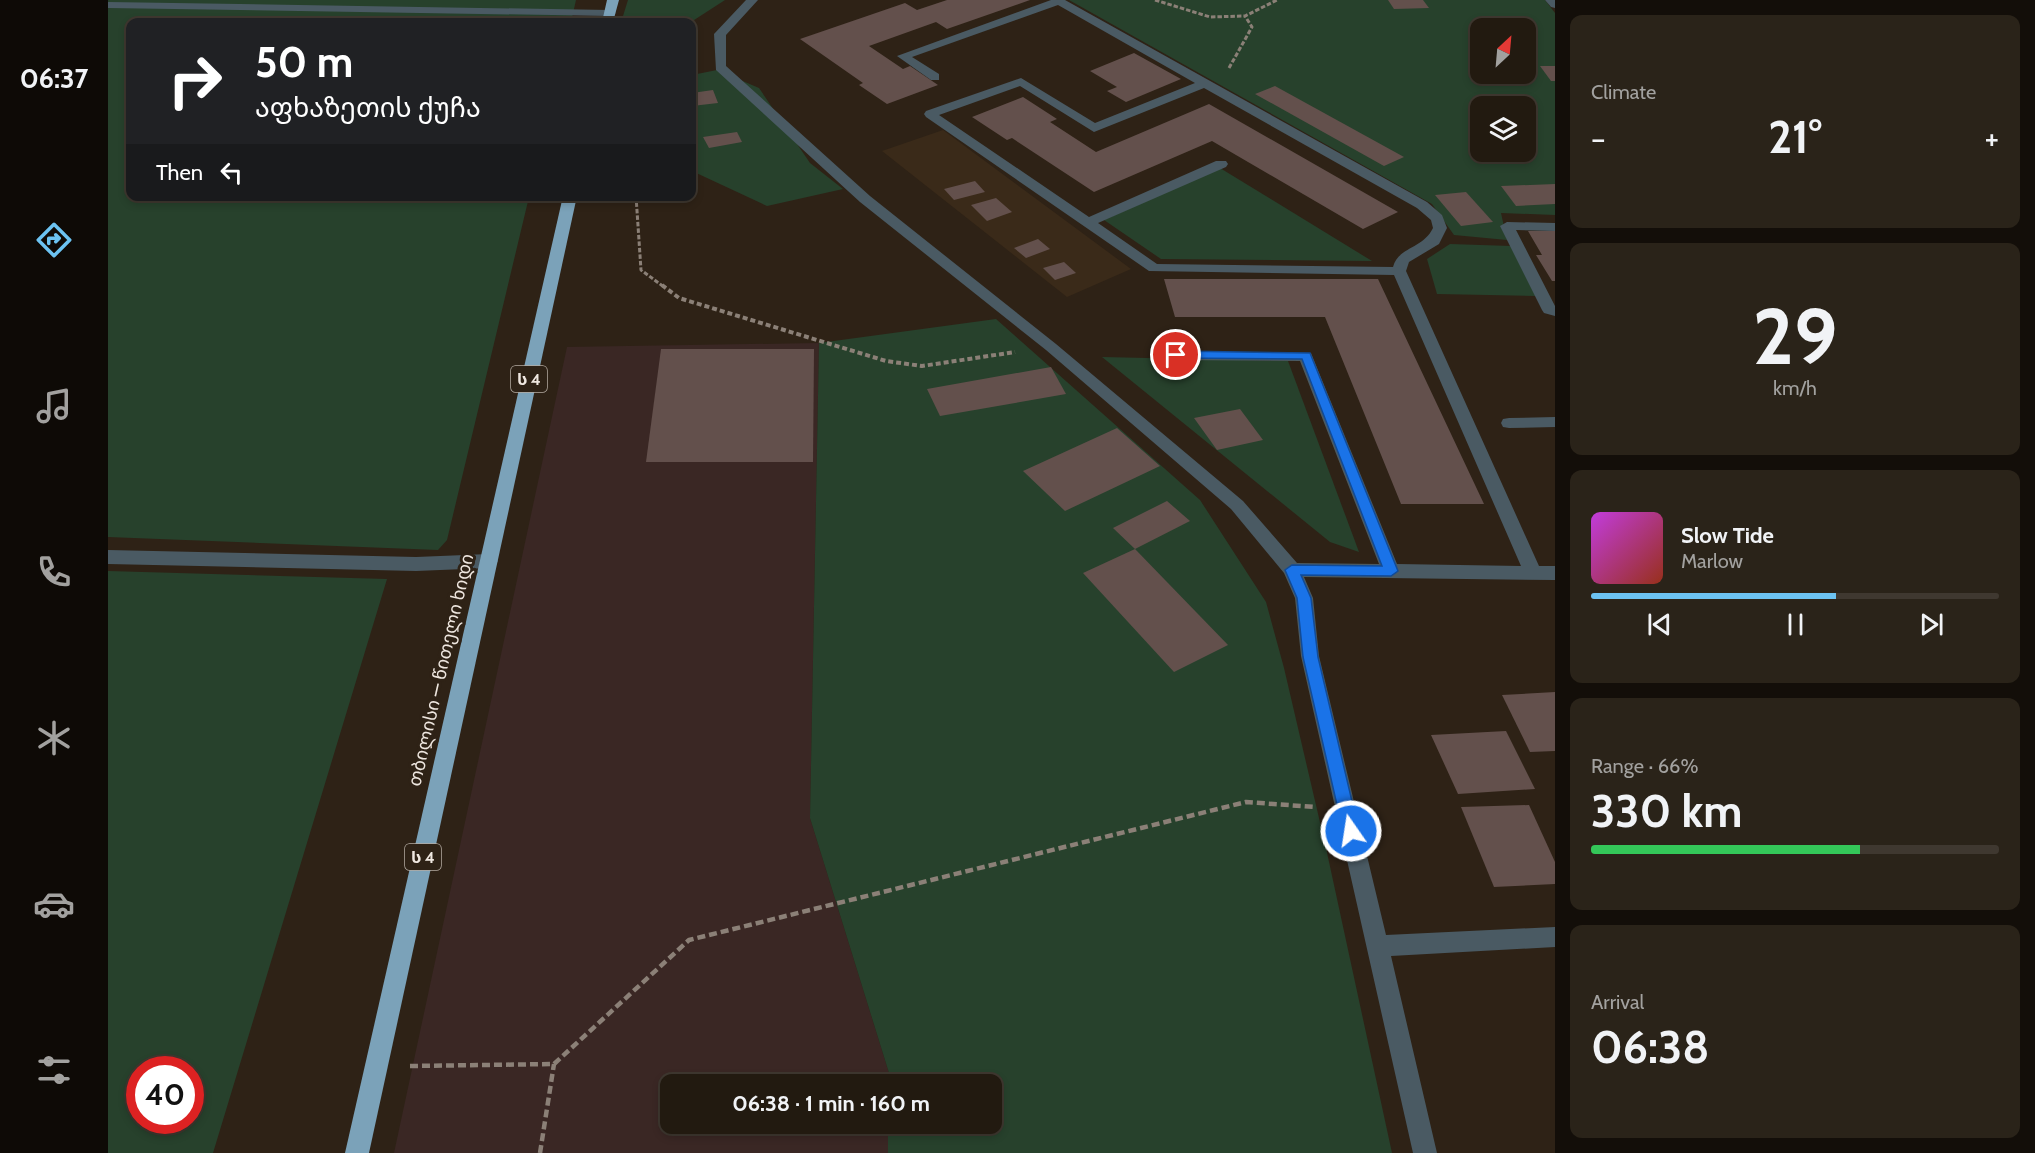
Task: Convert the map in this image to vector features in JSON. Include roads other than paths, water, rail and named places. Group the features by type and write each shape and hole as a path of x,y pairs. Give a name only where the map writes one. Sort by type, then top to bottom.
{"highway":[{"path":"609,18 613,0"},
{"name":"თბილისი — წითელი ხიდი","path":"357,1153 569,201"}],"street":[{"path":"752,0 720,34 720,67 865,199 1051,347 1237,505 1292,570 1304,598 1310,657 1425,1153"},
{"path":"1551,0 1555,5"},
{"path":"935,77 903,56 1058,1 1422,205 1437,218 1440,228 1434,241 1402,260 1399,271 1533,573"},
{"path":"108,5 609,18"},
{"path":"1211,87 1094,128 1021,82 930,114 1154,268 1399,271"},
{"path":"1088,223 1221,164"},
{"path":"1555,227 1507,226 1549,310 1555,311"},
{"path":"1176,355 1306,356 1391,571"},
{"path":"1509,423 1555,422"},
{"path":"108,556 416,564 489,561"},
{"path":"1292,570 1555,573"},
{"path":"1378,946 1555,937"}]}
